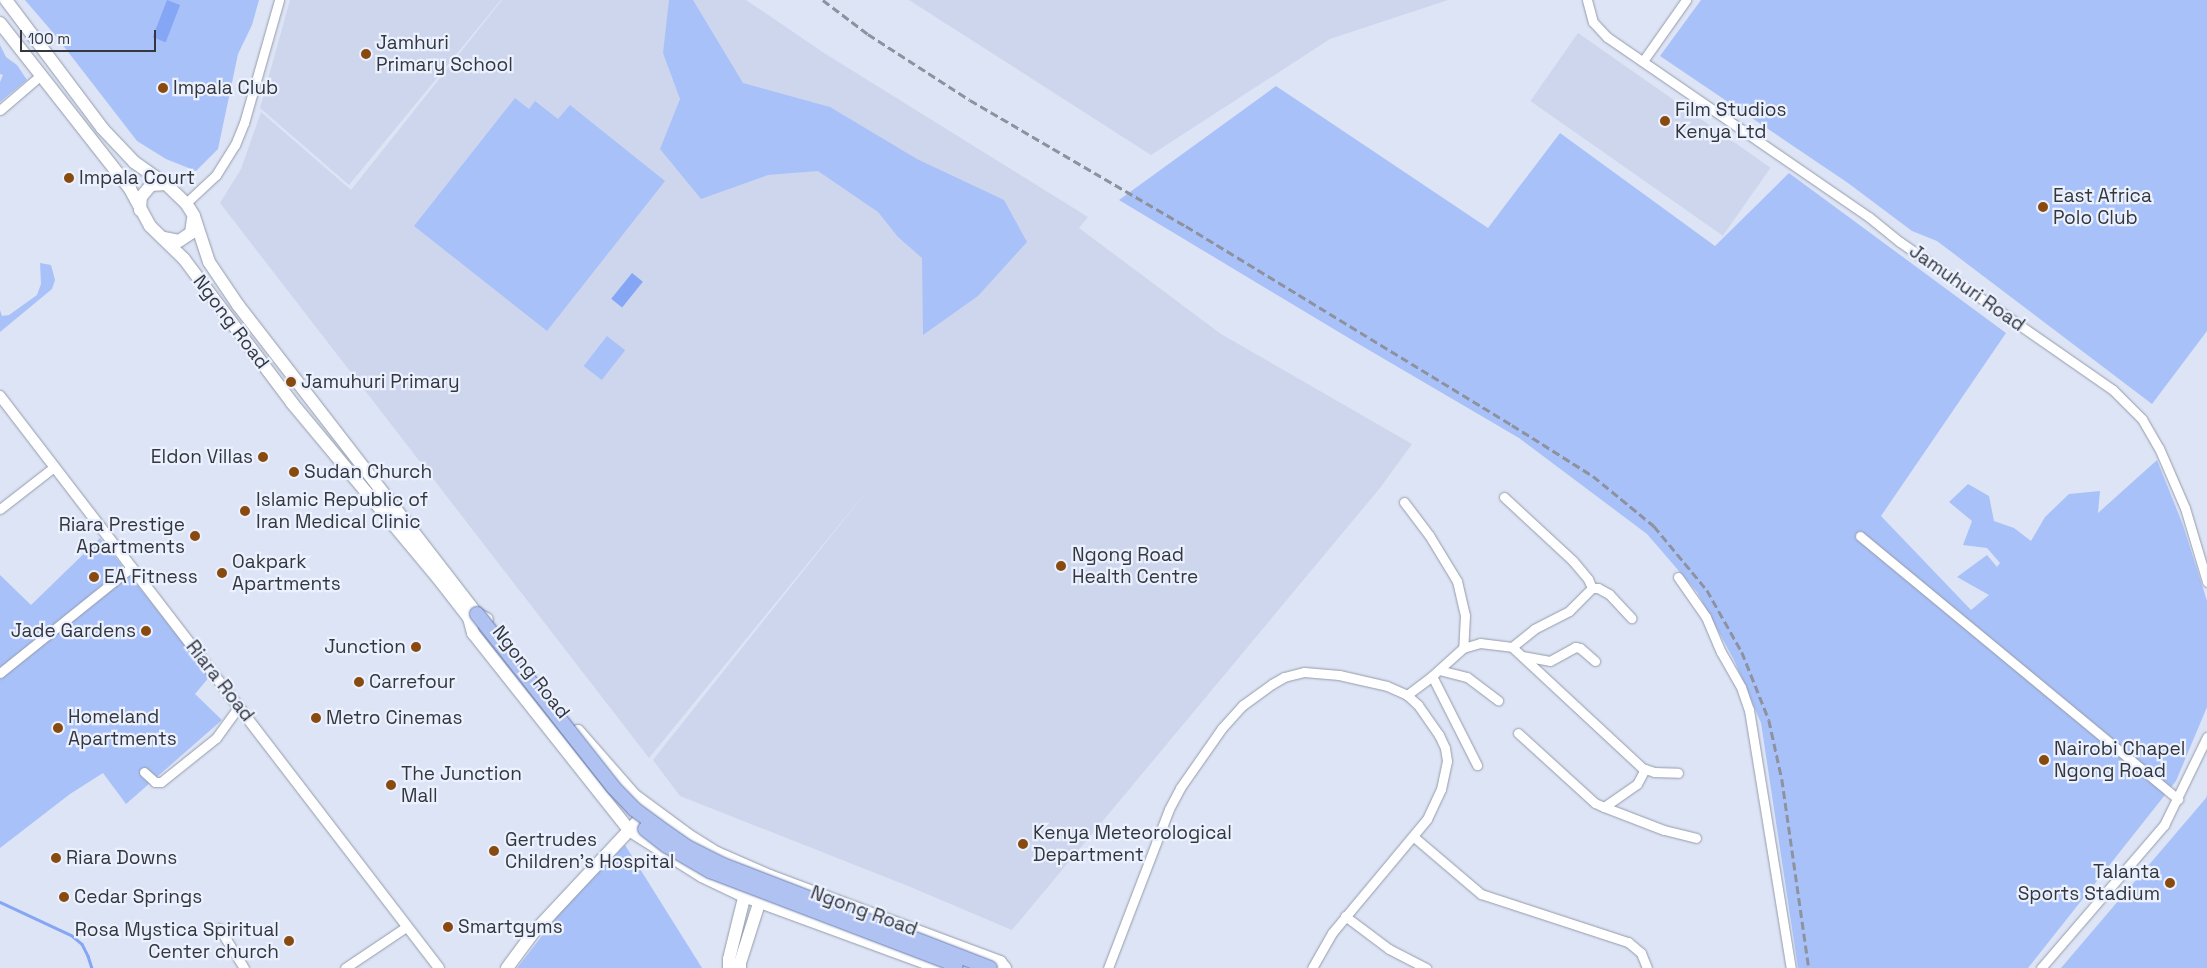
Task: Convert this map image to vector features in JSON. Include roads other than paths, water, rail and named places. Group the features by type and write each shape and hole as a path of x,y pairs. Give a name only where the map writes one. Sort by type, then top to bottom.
{"main road":[{"name":"Ngong Road","path":"6,0 102,128 134,162 166,184 186,203 194,216 209,262 238,305 399,510 473,616 608,795 626,814 667,846 710,871 964,968"},
{"name":"Ngong Road","path":"0,23 130,189 150,226 184,259 292,402 634,809 687,847 990,968"},
{"path":"140,210 142,197 151,186 166,184"},
{"path":"164,238 179,241 192,233 194,216"},
{"name":"Ngong Road","path":"473,616 489,620 609,769 650,808 716,853 752,874"},
{"name":"Ngong Road","path":"473,616 473,633 629,830 702,876 744,896 940,968"},
{"path":"507,968 533,933 650,808"},
{"path":"729,968 729,959 744,896 752,874"},
{"name":"Ngong Road","path":"768,880 913,929 1000,962 1005,968"},
{"path":"740,968 758,902 768,880"},
{"path":"904,954 913,929"}],"street":[{"path":"186,203 222,168 235,145 244,123 279,0"},
{"name":"Jamuhuri Road","path":"1587,0 1590,15 1597,28 1607,37 1869,216 1906,246 2113,390 2142,419 2159,448 2184,508 2207,582"},
{"path":"1643,61 1686,0"},
{"path":"0,110 41,76"},
{"name":"Riara Road","path":"0,396 439,968"},
{"path":"0,510 54,467"},
{"path":"1504,498 1573,560 1588,579 1592,588"},
{"path":"1404,502 1431,537 1457,580 1465,614 1463,648"},
{"path":"1860,536 2178,799"},
{"path":"0,674 132,567"},
{"path":"1678,577 1706,617 1720,652 1741,687 1749,710 1791,968"},
{"path":"1512,647 1534,629 1569,611 1592,588 1598,588 1609,594 1631,618"},
{"path":"1407,695 1436,673 1463,648 1480,643 1512,647 1645,770 1678,773"},
{"path":"1520,655 1550,661 1575,647 1580,648 1596,661"},
{"path":"1108,968 1174,797 1222,728 1243,705 1284,677 1304,672 1339,675 1387,686 1407,695 1418,705 1439,735 1445,748 1447,761 1435,805 1414,837 1345,916 1312,968"},
{"path":"1436,673 1467,677 1498,700"},
{"path":"1436,673 1478,766"},
{"path":"144,772 155,782 161,782 216,738 239,706"},
{"path":"1518,733 1595,803 1664,830 1696,838"},
{"path":"2041,968 2164,825 2207,737"},
{"path":"1604,807 1637,784 1645,770"},
{"path":"1414,837 1481,894 1628,942 1641,953 1647,968"},
{"path":"1345,916 1389,949 1426,968"},
{"path":"345,968 406,926"},
{"path":"219,928 244,968"}],"waterway":[{"path":"0,902 71,935 82,944 92,968"}],"railway":[{"path":"823,0 868,34 970,100 1186,226 1593,476 1654,526 1707,590 1742,652 1769,720 1782,779 1809,968"}],"place":[{"name":"Jamhuri Primary School","path":"366,54"},
{"name":"Impala Club","path":"163,88"},
{"name":"Film Studios Kenya Ltd","path":"1665,121"},
{"name":"Impala Court","path":"69,178"},
{"name":"East Africa Polo Club","path":"2043,207"},
{"name":"Jamuhuri Primary","path":"291,382"},
{"name":"Eldon Villas","path":"263,457"},
{"name":"Sudan Church","path":"294,472"},
{"name":"Islamic Republic of Iran Medical Clinic","path":"245,511"},
{"name":"Riara Prestige Apartments","path":"195,536"},
{"name":"Ngong Road Health Centre","path":"1061,566"},
{"name":"Oakpark Apartments","path":"222,573"},
{"name":"EA Fitness","path":"94,577"},
{"name":"Jade Gardens","path":"146,631"},
{"name":"Junction","path":"416,647"},
{"name":"Carrefour","path":"359,682"},
{"name":"Metro Cinemas","path":"316,718"},
{"name":"Homeland Apartments","path":"58,728"},
{"name":"Nairobi Chapel Ngong Road","path":"2044,760"},
{"name":"The Junction Mall","path":"391,785"},
{"name":"Kenya Meteorological Department","path":"1023,844"},
{"name":"Gertrudes Children's Hospital","path":"494,851"},
{"name":"Riara Downs","path":"56,858"},
{"name":"Talanta Sports Stadium","path":"2170,883"},
{"name":"Cedar Springs","path":"64,897"},
{"name":"Smartgyms","path":"448,927"},
{"name":"Rosa Mystica Spiritual Center church","path":"289,941"}]}
